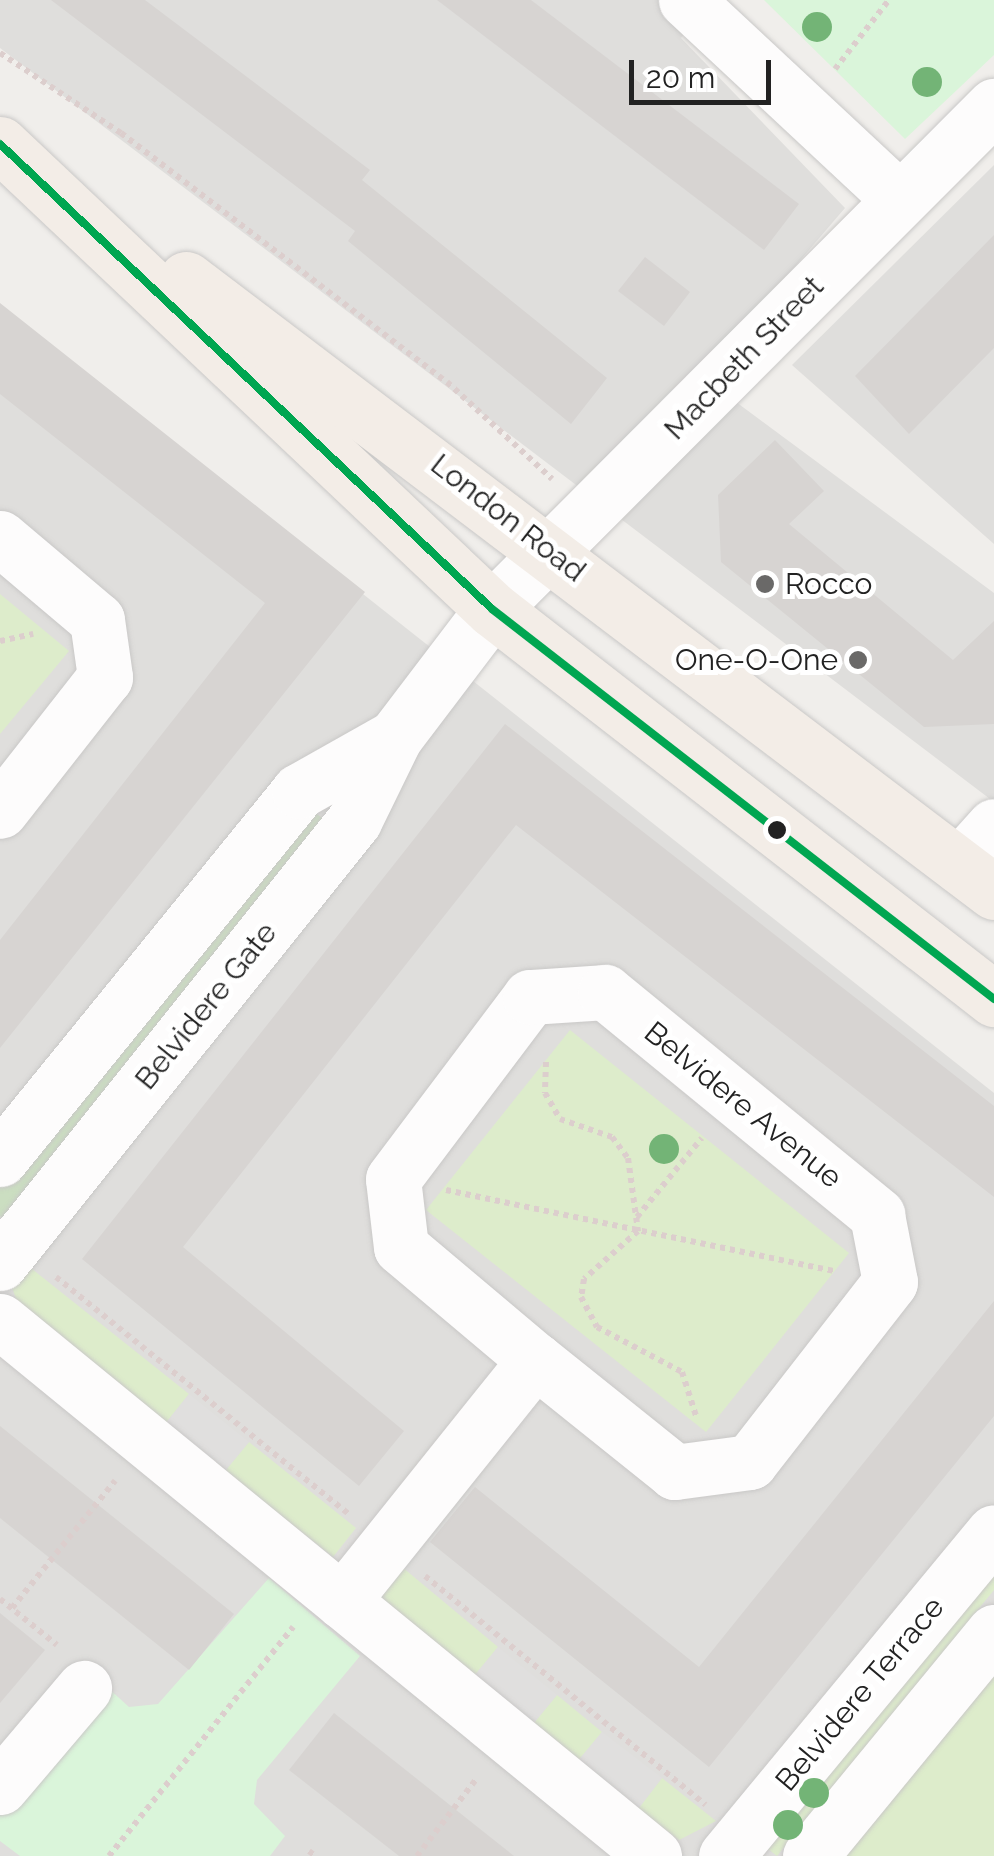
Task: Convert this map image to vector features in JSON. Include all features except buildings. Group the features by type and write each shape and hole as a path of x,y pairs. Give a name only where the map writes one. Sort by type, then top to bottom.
{"main road":[{"name":"London Road","path":"6,150 552,552 982,861"},
{"name":"London Road","path":"6,150 492,610 994,999"}],"street":[{"path":"699,4 897,197"},
{"name":"Macbeth Street","path":"492,610 897,197 994,106"},
{"path":"0,538 98,620 105,677 0,811"},
{"name":"Belvidere Gate","path":"0,1263 354,821 395,737 492,610"},
{"name":"Belvidere Gate","path":"0,1159 299,791 395,737"},
{"name":"Belvidere Avenue","path":"548,995 605,992 877,1214 890,1282"},
{"path":"548,995 530,997 392,1179 401,1247 535,1360 675,1472 750,1462 890,1282"},
{"path":"0,1321 654,1856"},
{"path":"334,1593 535,1360"},
{"name":"Belvidere Terrace","path":"726,1856 994,1532"},
{"path":"810,1856 994,1632"},
{"path":"0,1787 77,1672"}],"path":[{"path":"802,108 889,0"},
{"path":"0,52 105,121 447,382 565,492"},
{"path":"548,995 545,1092 560,1119 612,1137 628,1158 638,1231"},
{"path":"636,1218 735,1099"},
{"path":"392,1179 890,1282"},
{"path":"638,1231 584,1279 581,1297 597,1327 682,1372 697,1402 696,1469"},
{"path":"12,1608 147,1441"},
{"path":"109,1856 334,1593"},
{"path":"0,1599 77,1672"},
{"path":"416,1856 509,1738"}],"shaded area":[{"path":"0,0 714,0 681,38 845,208 701,376 994,593 994,802 0,48"},
{"path":"994,165 994,544 792,365"},
{"path":"0,307 994,1093 994,1674 845,1856 0,1856"},
{"path":"189,1394 249,1442 225,1471 165,1424"},
{"path":"498,1647 557,1695 533,1724 474,1676"},
{"path":"602,1732 662,1778 638,1809 577,1762"}],"green space":[{"path":"764,0 994,0 994,55 905,139"},
{"path":"0,594 69,651 0,734"},
{"path":"306,806 333,826 9,1223 0,1216 0,1184"},
{"path":"570,1030 849,1253 706,1432 426,1210"},
{"path":"22,1261 189,1394 165,1424 19,1307 11,1285"},
{"path":"249,1442 356,1528 333,1557 225,1471"},
{"path":"994,1550 994,1590 777,1856 759,1842"},
{"path":"390,1557 498,1647 474,1676 366,1586"},
{"path":"269,1578 360,1656 257,1780 254,1804 285,1836 270,1856 20,1856 0,1841 0,1810 107,1687 129,1707 158,1704"},
{"path":"994,1673 994,1856 845,1856"},
{"path":"557,1695 602,1732 577,1762 533,1724"},
{"path":"662,1778 716,1821 679,1840 638,1809"}],"transit line":[{"path":"0,144 492,609 994,999"}],"place":[{"name":"Rocco","path":"765,584"},
{"name":"One-O-One","path":"858,660"}]}
